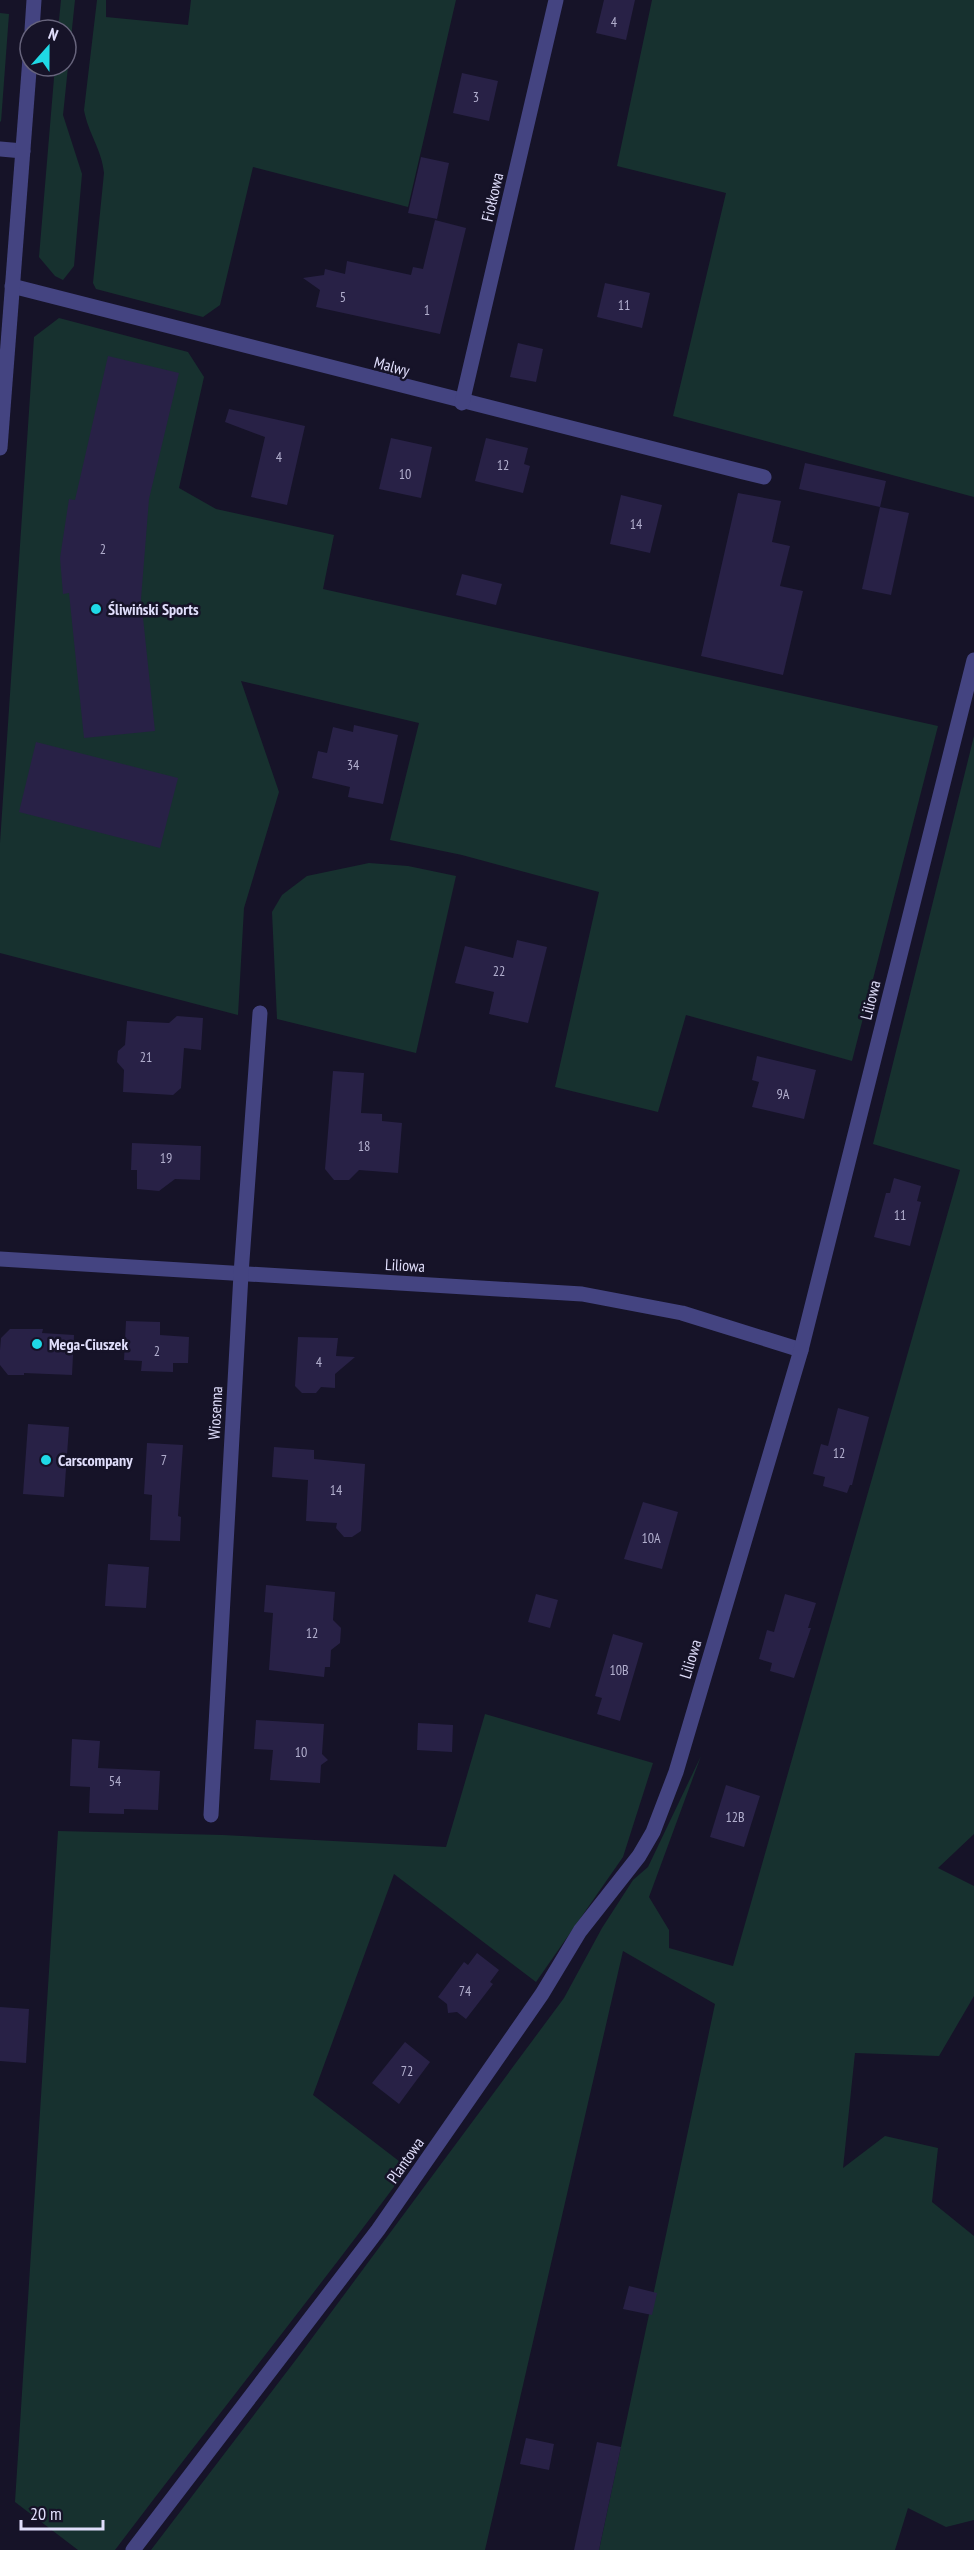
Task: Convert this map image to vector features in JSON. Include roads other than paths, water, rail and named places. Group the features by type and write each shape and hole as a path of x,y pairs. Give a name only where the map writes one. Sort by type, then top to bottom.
{"street":[{"path":"33,18 34,0"},
{"name":"Fiołkowa","path":"462,403 556,0"},
{"path":"0,448 28,78"},
{"path":"0,149 23,151"},
{"name":"Malwy","path":"12,286 231,341 462,403 764,477"},
{"name":"Liliowa","path":"676,1772 801,1350 974,660"},
{"name":"Wiosenna","path":"211,1815 241,1274 260,1013"},
{"name":"Liliowa","path":"0,1259 582,1294 682,1313 801,1350"},
{"name":"Plantowa","path":"133,2550 378,2230 542,1994 580,1931 639,1856 653,1832 676,1772"}],"place":[{"name":"Śliwiński Sports","path":"96,609"},
{"name":"Mega-Ciuszek","path":"37,1344"},
{"name":"Carscompany","path":"46,1460"}]}
